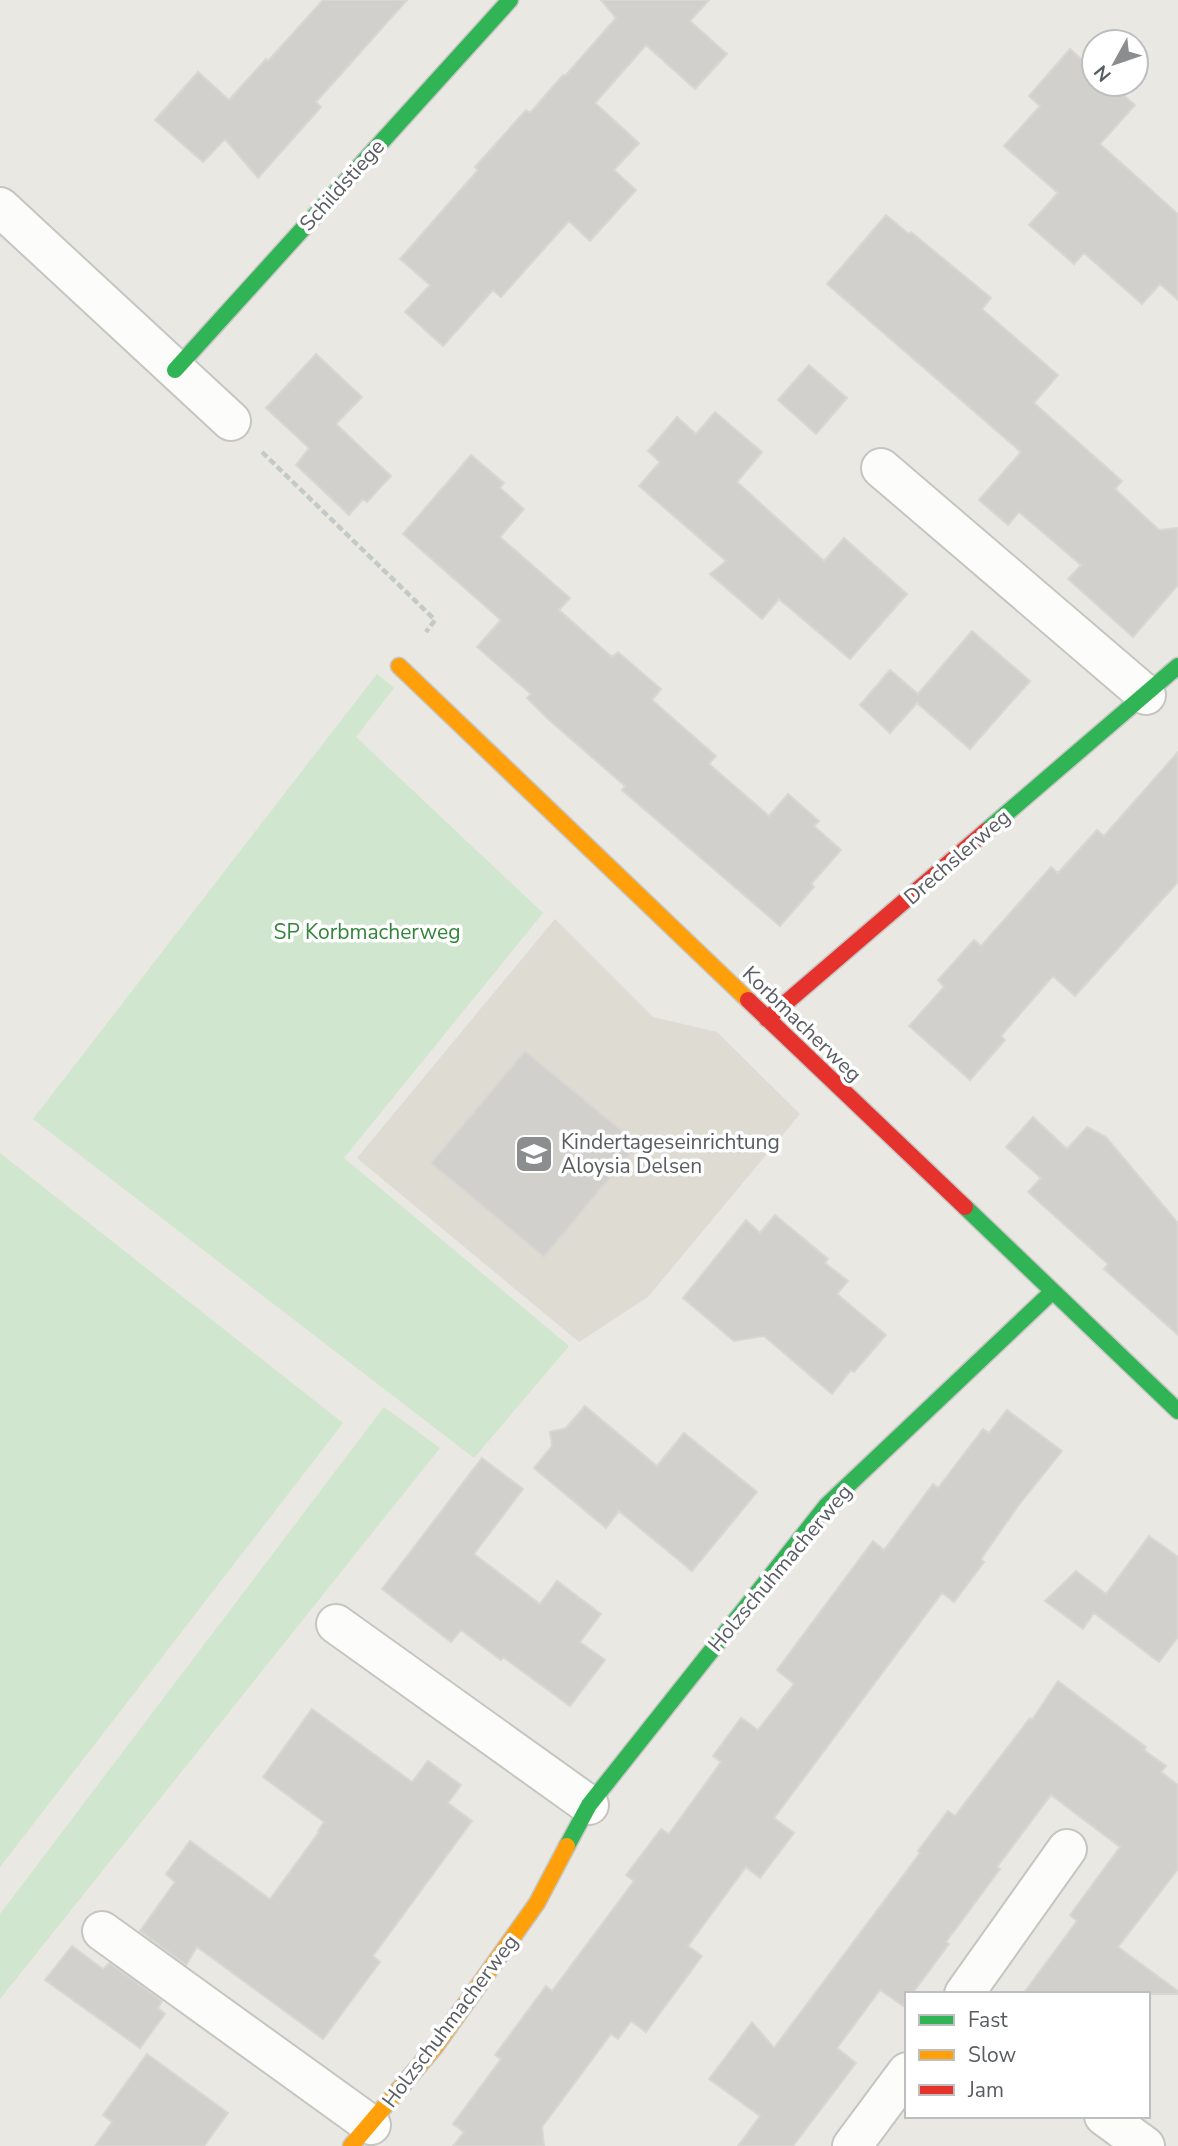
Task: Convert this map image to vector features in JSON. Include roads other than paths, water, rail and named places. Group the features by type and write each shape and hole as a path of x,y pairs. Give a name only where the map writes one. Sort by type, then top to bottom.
{"street":[{"name":"Schildstiege","path":"175,370 510,0"},
{"path":"0,206 231,421"},
{"path":"881,468 1146,695"},
{"name":"Korbmacherweg","path":"399,666 1178,1411"},
{"name":"Drechslerweg","path":"767,1019 1178,666"},
{"name":"Holzschuhmacherweg","path":"102,1931 361,2136 435,2048 537,1903 589,1805 827,1505 1052,1292"},
{"path":"336,1625 589,1805"},
{"path":"965,1992 1068,1849"},
{"path":"852,2146 905,2075"},
{"path":"1107,2118 1145,2146"}],"place":[{"name":"Kindertageseinrichtung Aloysia Delsen","path":"534,1154"}],"park label":[{"name":"SP Korbmacherweg","path":"367,932"}]}
